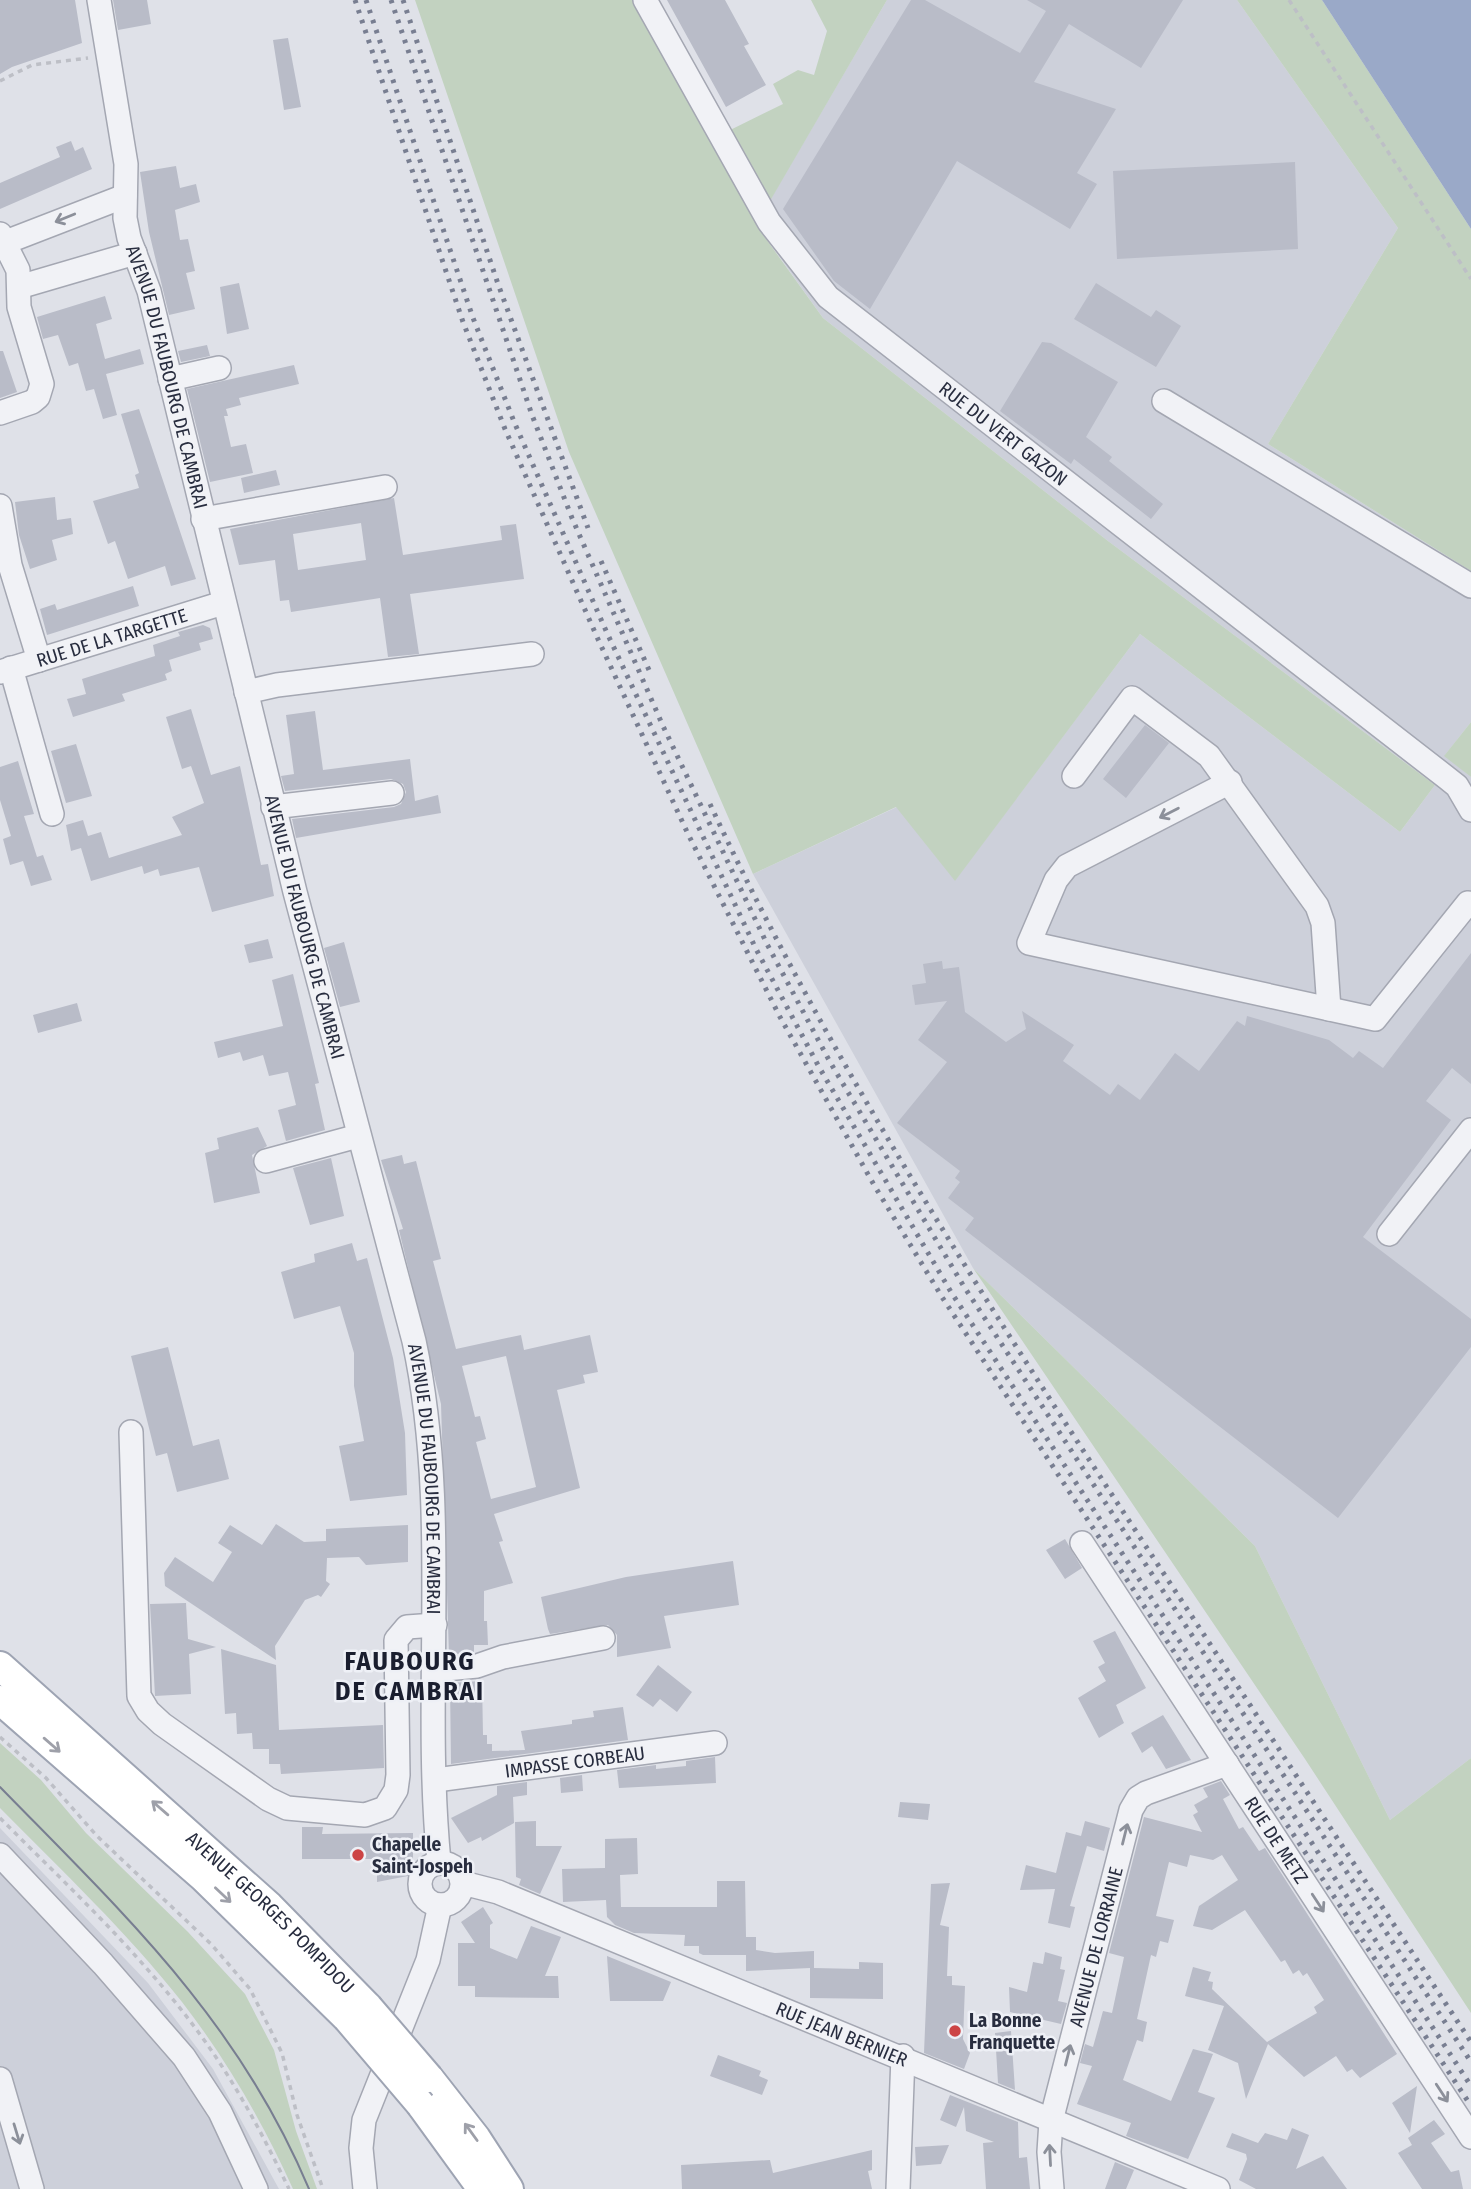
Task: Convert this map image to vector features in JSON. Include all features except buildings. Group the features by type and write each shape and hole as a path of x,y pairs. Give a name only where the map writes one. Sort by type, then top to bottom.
{"main road":[{"name":"AVENUE GEORGES POMPIDOU","path":"0,1666 269,1906 358,2013"},
{"name":"AVENUE GEORGES POMPIDOU","path":"0,1700 429,2078 476,2138 509,2189"},
{"path":"358,2013 482,2189"}],"street":[{"name":"AVENUE DU FAUBOURG DE CAMBRAI","path":"99,0 126,164 127,228 149,291 223,603 358,1136 414,1341 427,1406 434,1478 439,1862"},
{"name":"RUE DU VERT GAZON","path":"645,0 769,222 828,297 1464,791 1471,810"},
{"path":"0,413 32,402 42,388 19,307 18,270 3,238 125,196"},
{"path":"19,287 135,253"},
{"path":"170,379 219,368"},
{"path":"1164,401 1471,586"},
{"path":"203,519 386,487"},
{"path":"0,506 10,565 39,660"},
{"name":"RUE DE LA TARGETTE","path":"6,670 223,603"},
{"path":"246,692 277,685 532,654"},
{"path":"6,670 52,814"},
{"path":"1074,776 1132,698 1202,750 1230,782 1317,906 1323,923 1329,1009"},
{"path":"1230,782 1068,866 1056,880 1029,943 1375,1019 1468,903 1471,905"},
{"path":"274,807 392,793"},
{"path":"1389,1234 1471,1130"},
{"path":"266,1161 358,1136"},
{"path":"131,1432 139,1696 148,1711 162,1724 268,1799 297,1810 365,1815 385,1808 396,1790 398,1775 396,1640 407,1627 435,1625"},
{"name":"RUE DE METZ","path":"1082,1543 1471,2137"},
{"path":"435,1670 477,1667 503,1657 603,1637"},
{"name":"IMPASSE CORBEAU","path":"436,1780 715,1743"},
{"name":"AVENUE DE LORRAINE","path":"1052,2189 1049,2152 1051,2121 1131,1810 1138,1798 1146,1793 1227,1764"},
{"path":"0,1854 110,1972 184,2057 220,2112 256,2189"},
{"path":"439,1862 454,1867 463,1883 455,1900 440,1905 426,1898 420,1884 426,1870 439,1862"},
{"name":"RUE JEAN BERNIER","path":"463,1883 498,1892 903,2056 1051,2121 1218,2189"},
{"path":"365,2189 361,2148 365,2120 428,1960 437,1932 440,1905"},
{"path":"898,2189 903,2056"},
{"path":"0,2079 32,2189"}],"path":[{"path":"1289,0 1471,279"},
{"path":"0,80 32,65 108,56"},
{"path":"0,1737 46,1778 96,1836 211,1944 250,1989 282,2053 298,2115 323,2189"}],"shaded area":[{"path":"887,0 1237,0 1398,228 1268,444 1471,571 1471,722 1445,755 1471,777 1471,1758 1390,1820 1255,1546 973,1268 753,874 897,807 955,880 1140,634 1400,832 1435,785 1108,541 823,318 756,224"},
{"path":"0,1828 148,1983 213,2069 279,2189 0,2189"}],"green space":[{"path":"415,0 635,0 710,140 783,104 773,84 798,70 814,75 827,31 811,0 887,0 756,225 823,318 1108,541 1435,785 1400,832 1140,634 955,881 896,807 753,874 569,452"},
{"path":"1237,0 1322,0 1471,229 1471,571 1268,444 1398,228"},
{"path":"1471,722 1471,777 1444,756"},
{"path":"973,1268 1255,1546 1390,1820 1471,1758 1471,2013 1305,1759"},
{"path":"0,1743 41,1780 86,1833 188,1932 245,1994 274,2050 296,2131 317,2189 293,2189 243,2092 182,2002 117,1926 0,1808"}],"water":[{"path":"1322,0 1471,0 1471,229"}],"tram line":[{"path":"0,1787 134,1926 213,2021 280,2128 309,2189"}],"railway":[{"path":"355,0 463,322 505,429 688,834 780,1017 874,1185 942,1297 1471,2106"},
{"path":"366,0 473,318 515,424 607,633 756,949 819,1067 951,1292 1471,2086"},
{"path":"391,0 532,415 572,518 663,726 767,944 830,1062 963,1285 1471,2062"},
{"path":"403,0 498,284 588,528"},
{"path":"601,561 649,670"},
{"path":"710,804 801,985 850,1074 954,1248 1118,1504 1471,2042"}],"place":[{"name":"Chapelle Saint-Jospeh","path":"358,1855"},
{"name":"La Bonne Franquette","path":"955,2031"}],"district":[{"name":"FAUBOURG DE CAMBRAI","path":"410,1676"}]}
